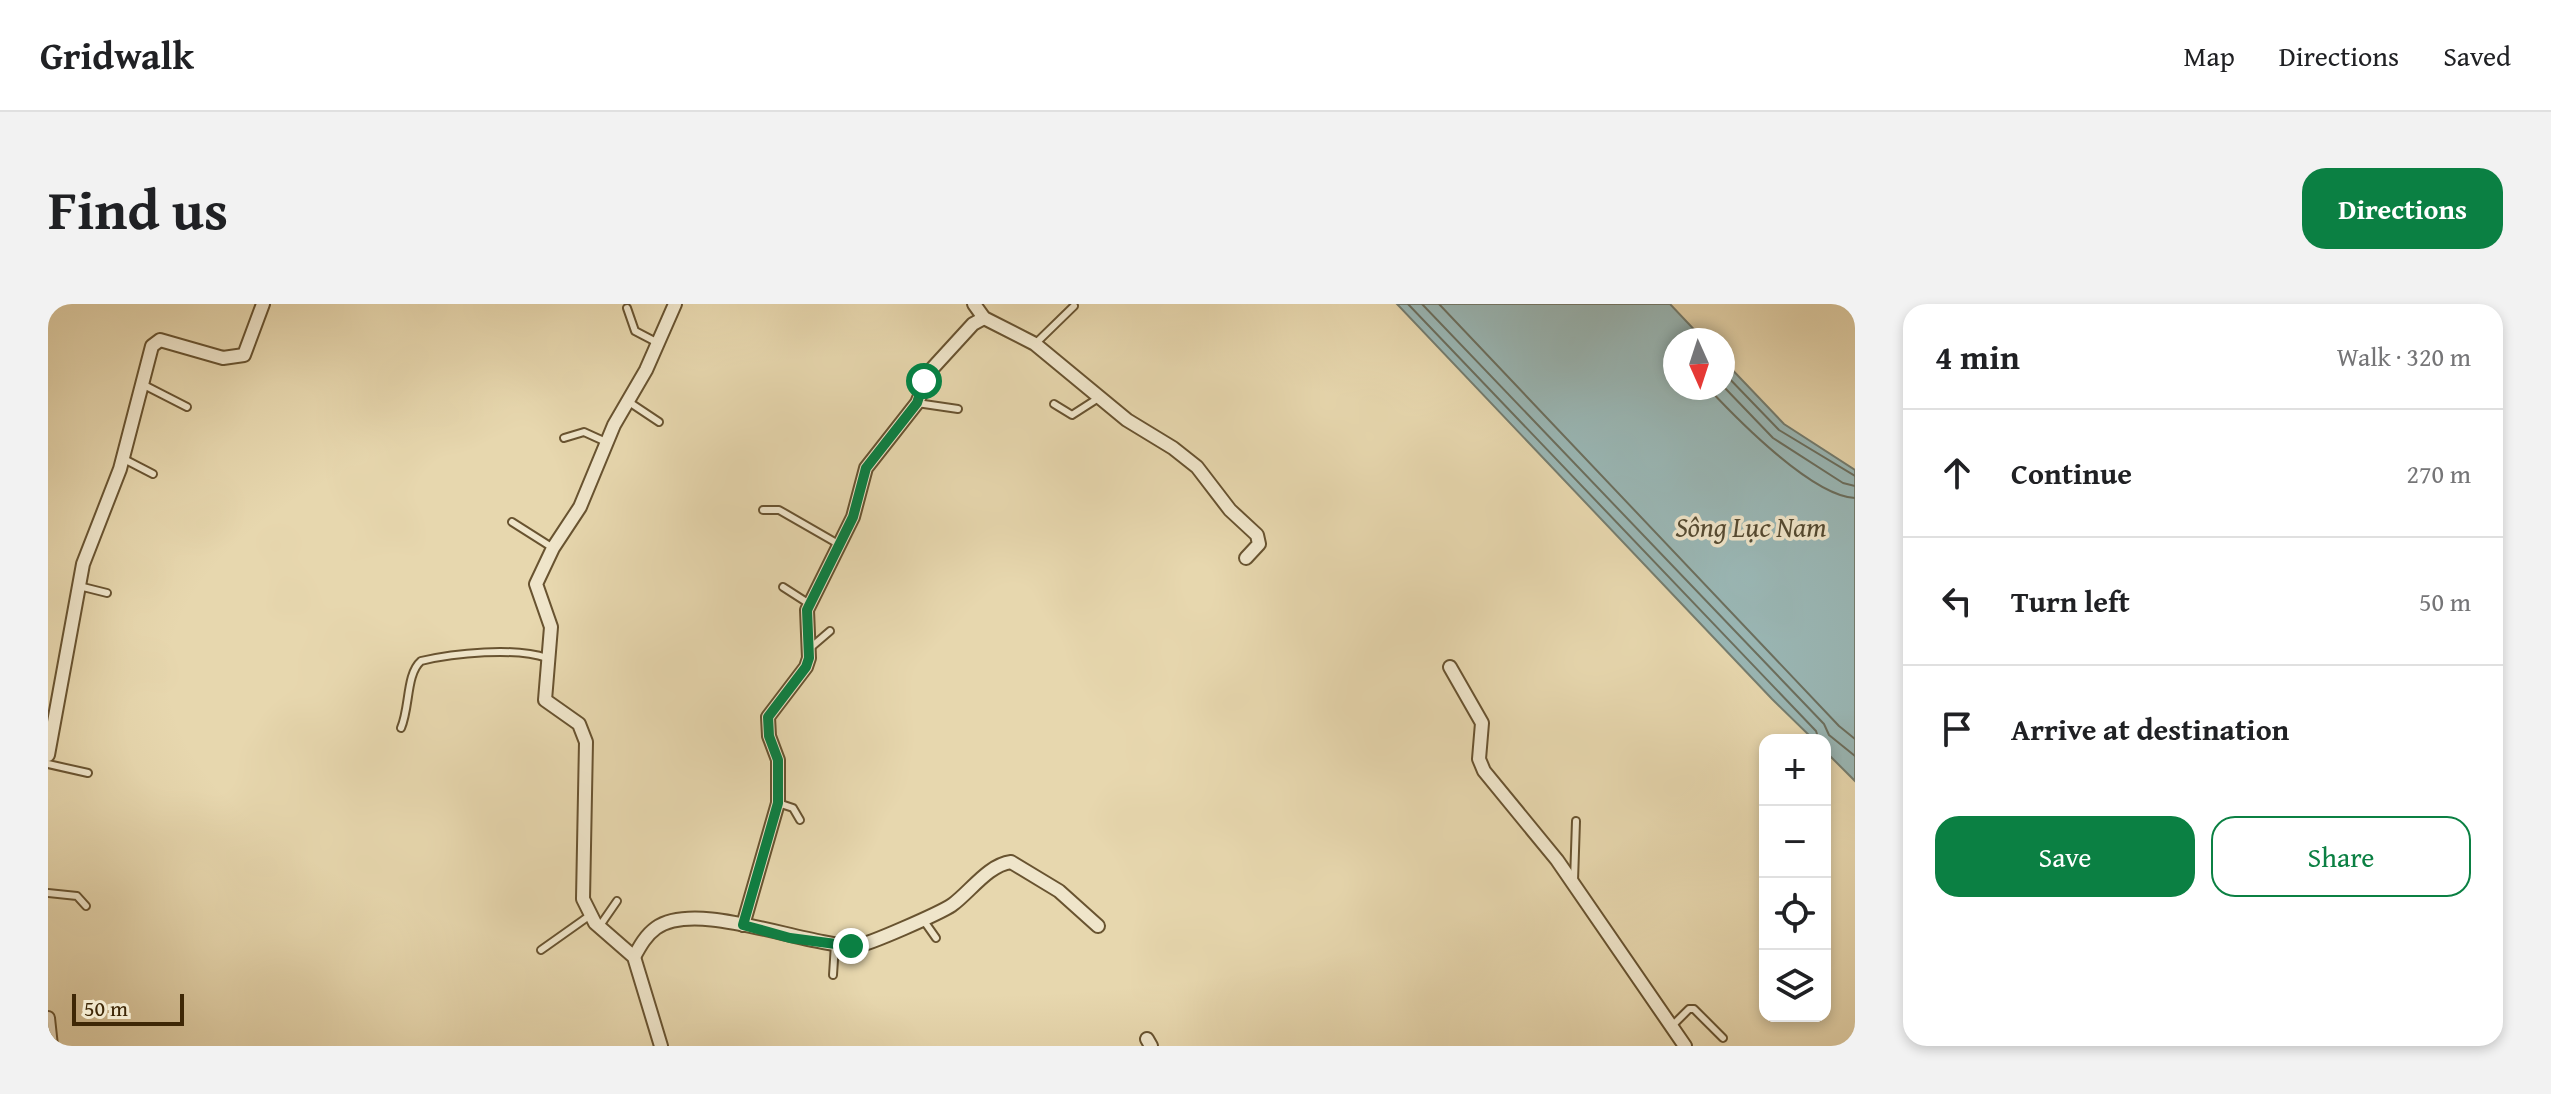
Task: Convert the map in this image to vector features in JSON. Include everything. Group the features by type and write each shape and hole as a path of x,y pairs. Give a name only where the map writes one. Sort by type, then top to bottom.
{"street":[{"path":"48,755 50,728 83,564 123,458 152,346 160,340 223,358 244,355 263,304"},
{"path":"661,1046 634,957 589,916 582,887 586,742 579,724 545,700 551,627 536,584 553,548 580,507 606,442 629,402 675,304"},
{"path":"743,925 778,803 778,760 769,736 768,717 803,675 809,649 805,619 853,517 866,468 917,403 930,371 973,324 979,309 1035,344 1127,420 1197,467 1230,510 1257,535 1259,544 1246,558"},
{"path":"1450,667 1482,723 1479,759 1484,771 1574,884 1685,1046"},
{"path":"634,957 655,929 673,921 719,920 790,938 862,945 952,904 998,866 1011,862 1018,863 1059,891 1098,926"},
{"path":"48,1018 51,1046"}],"lane":[{"path":"1035,344 1074,306"},
{"path":"627,308 635,331 658,343"},
{"path":"142,384 187,407"},
{"path":"1054,404 1072,415 1100,397"},
{"path":"629,402 659,422"},
{"path":"917,403 958,409"},
{"path":"564,438 584,432 606,442"},
{"path":"123,458 153,474"},
{"path":"763,510 779,510 840,545"},
{"path":"512,522 553,548"},
{"path":"78,586 107,593"},
{"path":"783,587 811,605"},
{"path":"809,649 830,631"},
{"path":"401,728 408,712 412,672 421,661 527,652 547,658"},
{"path":"48,764 88,773"},
{"path":"778,803 793,808 800,820"},
{"path":"1574,884 1576,821"},
{"path":"48,893 77,896 86,906"},
{"path":"599,927 617,901"},
{"path":"541,950 589,916"},
{"path":"922,918 936,938"},
{"path":"833,975 835,944"},
{"path":"1672,1026 1689,1009 1694,1009 1723,1038"}],"water":[{"name":"Sông Lục Nam","path":"1397,304 1670,304 1693,328 1663,328 1663,400 1735,400 1735,373 1784,424 1855,470 1855,781 1831,757 1831,734 1808,734"}],"route":[{"path":"851,946 790,938 743,925 769,845 778,803 778,760 769,736 768,717 803,675 809,658 807,610 853,517 861,478 910,414 923,391 924,381"}]}
